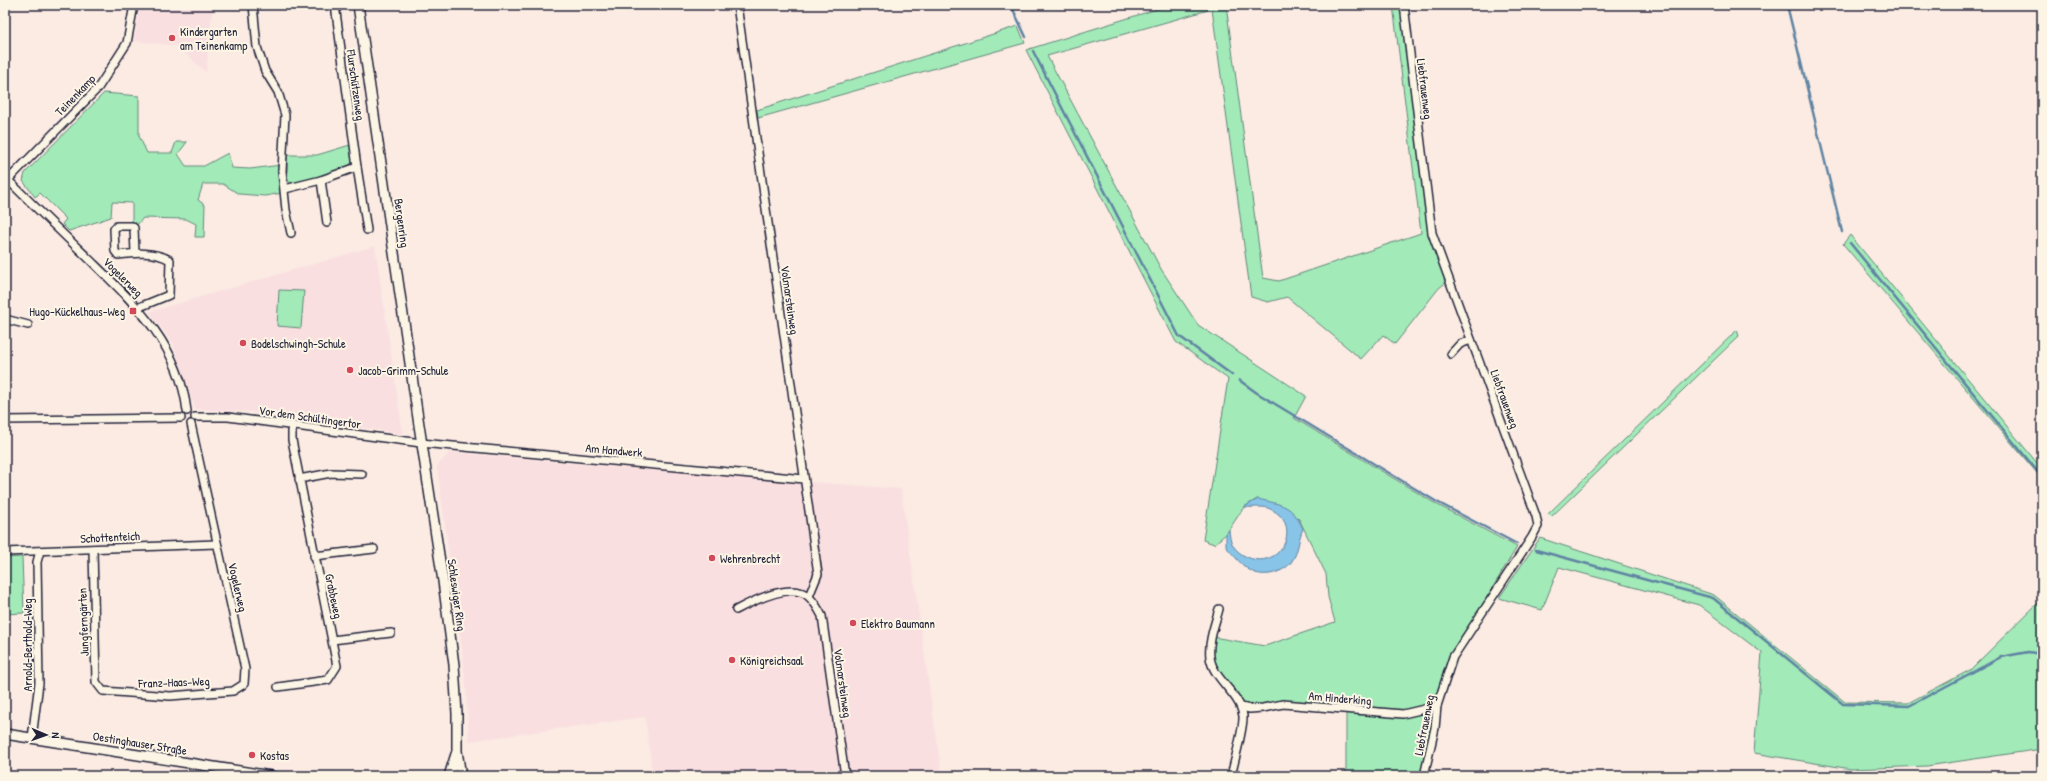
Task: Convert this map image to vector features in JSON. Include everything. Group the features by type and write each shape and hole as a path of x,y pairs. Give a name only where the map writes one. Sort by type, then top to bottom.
{"main road":[{"name":"Bergenring","path":"358,5 421,443"},
{"name":"Schleswiger Ring","path":"421,443 443,581 454,665 457,714 457,751 461,776"},
{"name":"Oestinghauser Straße","path":"5,734 271,776"},
{"name":"Schleswiger Ring","path":"449,776 457,751"}],"street":[{"name":"Teinenkamp","path":"7,182 98,88 108,75 127,43 134,5"},
{"path":"253,5 257,47 265,71 278,92 285,115 282,170 286,210 291,233"},
{"name":"Flurschützenweg","path":"335,5 367,230"},
{"name":"Volmarsteinweg","path":"738,5 818,574 810,596 822,616 845,776"},
{"name":"Liebfrauenweg","path":"1404,5 1432,233 1536,516 1538,526 1453,657 1437,706 1435,728 1424,776"},
{"path":"285,189 321,180 357,167"},
{"path":"321,180 327,223"},
{"name":"Vogelerweg","path":"7,182 138,308 170,354 185,396 187,412"},
{"path":"135,253 134,228 132,226 117,226 114,229 115,251 118,255 135,253 160,254 170,260 169,295 138,308"},
{"path":"5,319 28,325"},
{"path":"1451,354 1460,344 1471,340"},
{"path":"187,412 192,413 195,417 194,422 191,424 183,422 181,418 183,414 187,412"},
{"name":"Vor dem Schültingertor","path":"195,417 228,417 421,443"},
{"path":"5,420 181,418"},
{"name":"Vogelerweg","path":"191,424 216,544 245,669 244,684"},
{"name":"Grabbeweg","path":"278,687 328,680 337,666 299,479 292,440 292,425"},
{"name":"Am Handwerk","path":"421,443 804,479"},
{"path":"299,479 331,473 362,474"},
{"name":"Schottenteich","path":"5,552 216,544"},
{"name":"Jungferngärten","path":"92,549 96,682 103,691"},
{"path":"314,556 374,549"},
{"name":"Arnold-Berthold-Weg","path":"32,738 39,683 37,562 40,551"},
{"path":"736,610 762,596 793,591 810,596"},
{"path":"1219,609 1210,645 1210,657 1214,669 1241,707 1243,717 1231,776"},
{"path":"332,640 391,633"},
{"name":"Franz-Haas-Weg","path":"103,691 170,696 233,691 244,684"},
{"name":"Am Hinderking","path":"1241,707 1250,709 1283,704 1403,714 1437,706"}],"shaded area":[{"name":"Kindergarten am Teinenkamp","path":"140,5 213,5 206,72 177,46 134,41"},
{"path":"375,246 403,434 264,413 195,409 173,343 149,312"},
{"path":"450,452 611,467 901,489 942,776 653,776 645,717 469,741 462,649 437,466"}],"green space":[{"path":"1170,5 1226,5 1263,278 1279,281 1421,233 1393,5 1403,5 1431,234 1448,281 1439,288 1395,344 1383,335 1361,359 1287,297 1268,302 1251,297 1212,9 1047,56 1161,269 1198,325 1306,396 1294,418 1436,504 1517,547 1451,657 1436,704 1403,713 1283,703 1263,708 1241,706 1215,668 1211,657 1213,637 1265,646 1335,622 1328,597 1326,574 1299,519 1257,499 1244,507 1226,534 1214,544 1203,540 1228,379 1176,342 1026,50"},
{"path":"1018,26 1025,43 758,118 757,110"},
{"path":"104,93 139,96 139,136 147,153 172,153 176,142 187,142 178,154 186,166 204,166 228,153 232,168 250,169 281,165 282,193 265,196 239,194 223,184 203,184 198,200 205,205 204,237 195,237 196,224 186,219 143,218 137,225 132,224 132,203 112,202 111,217 69,231 62,224 66,219 40,193 35,197 23,181 25,173"},
{"path":"350,145 352,162 346,169 294,183 289,182 287,178 287,155 317,155"},
{"path":"1850,235 2042,469 2042,479 1843,244"},
{"path":"279,290 304,291 301,328 277,326"},
{"path":"1737,330 1739,336 1551,517 1548,514"},
{"path":"1540,538 1714,595 1845,702 1908,703 1970,670 2042,599 2042,749 1927,766 1851,769 1754,753 1762,653 1699,605 1559,567 1542,610 1499,598"},
{"path":"22,557 24,613 5,614 5,558"},
{"path":"1436,707 1423,776 1346,776 1346,710 1403,715"}],"water":[{"path":"1258,499 1280,505 1290,510 1295,515 1303,529 1292,561 1285,568 1275,573 1258,574 1249,570 1226,547 1226,534 1229,530 1231,541 1236,550 1243,555 1256,560 1268,559 1277,553 1284,545 1287,535 1286,525 1280,515 1266,507 1244,507"}],"waterway":[{"path":"1011,5 1026,37"},
{"path":"1787,5 1842,232"},
{"path":"1033,51 1179,336 1232,375"},
{"path":"1850,243 2042,477"},
{"path":"1239,380 1257,393 1437,502 1517,544"},
{"path":"1536,550 1713,598 1843,704 1909,706 2001,657 2028,652 2042,654"}],"place":[{"name":"Kindergarten am Teinenkamp","path":"172,38"},
{"name":"Hugo-Kückelhaus-Weg","path":"133,311"},
{"name":"Bodelschwingh-Schule","path":"243,343"},
{"name":"Jacob-Grimm-Schule","path":"350,370"},
{"name":"Wehrenbrecht","path":"712,558"},
{"name":"Elektro Baumann","path":"853,623"},
{"name":"Königreichsaal","path":"732,660"},
{"name":"Kostas","path":"252,755"}]}
